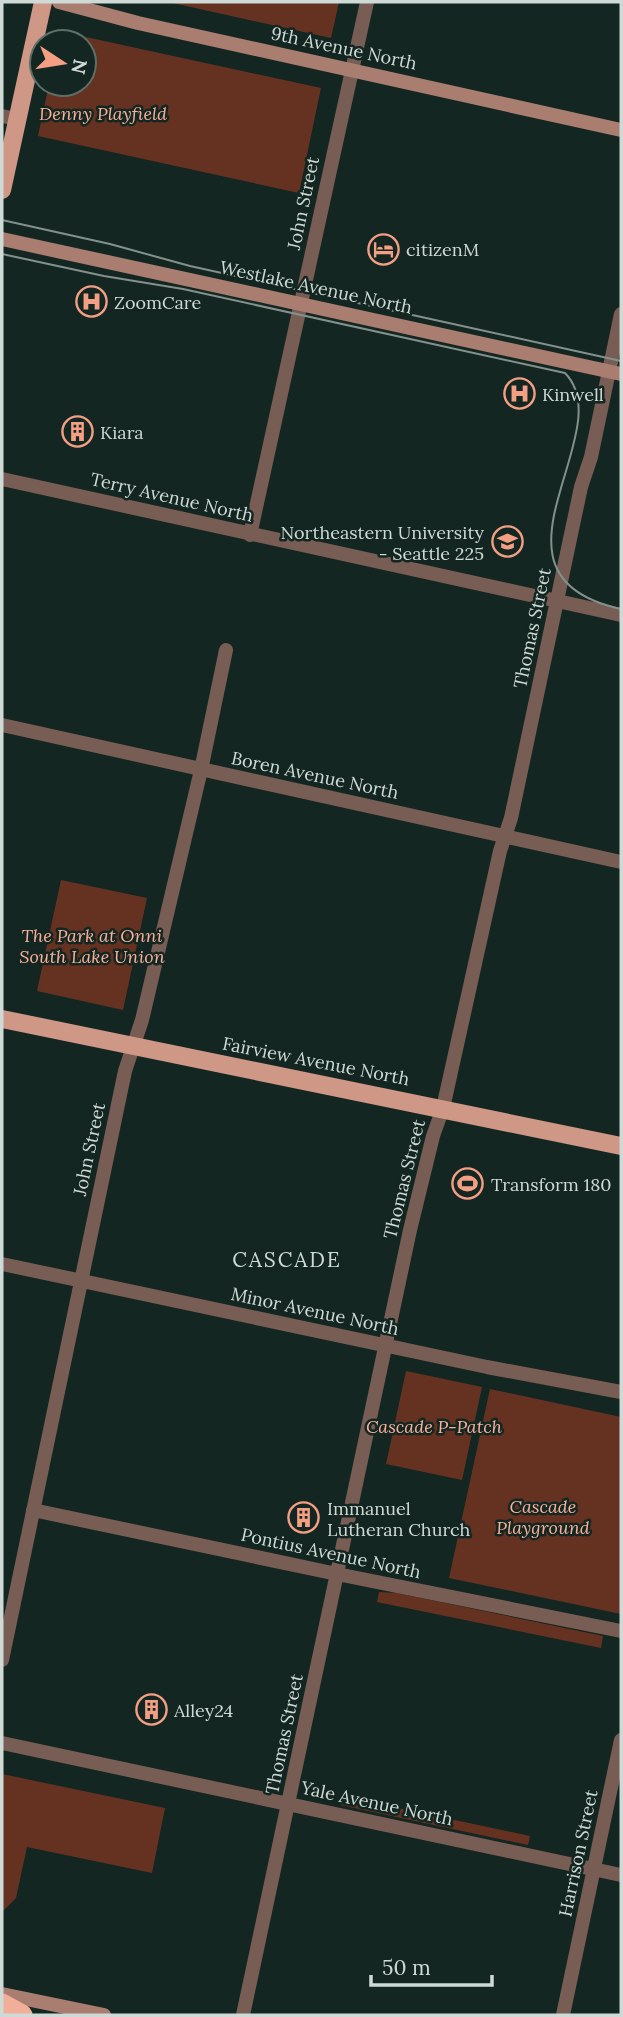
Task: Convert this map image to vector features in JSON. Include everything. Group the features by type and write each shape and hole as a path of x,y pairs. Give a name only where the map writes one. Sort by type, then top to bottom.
{"highway":[{"path":"2,2004 22,2015"}],"main road":[{"path":"2,190 9,118 43,2"},
{"name":"9th Avenue North","path":"59,2 138,23 621,130"},
{"name":"Westlake Avenue North","path":"2,239 615,373"},
{"name":"Fairview Avenue North","path":"2,1019 621,1146"},
{"path":"2,1994 104,2015"}],"street":[{"name":"John Street","path":"250,535 367,2"},
{"name":"Thomas Street","path":"243,2015 429,1150 443,1108 511,818 557,603 615,373 621,314"},
{"name":"Terry Avenue North","path":"2,479 621,615"},
{"name":"John Street","path":"2,1660 125,1071 134,1046 201,770 226,650"},
{"name":"Boren Avenue North","path":"2,725 621,862"},
{"name":"Minor Avenue North","path":"2,1264 386,1346 621,1392"},
{"name":"Pontius Avenue North","path":"33,1510 621,1631"},
{"name":"Harrison Street","path":"563,2015 621,1740"},
{"name":"Yale Avenue North","path":"2,1743 621,1875"}],"green space":[{"path":"168,2 339,2 331,38"},
{"name":"Denny Playfield","path":"98,40 321,88 299,193 38,136 46,98 98,98"},
{"name":"The Park at Onni South Lake Union","path":"61,880 147,898 123,1010 37,991"},
{"name":"Cascade P-Patch","path":"406,1371 482,1387 462,1480 386,1464"},
{"name":"Cascade Playground","path":"490,1389 621,1417 621,1614 449,1578"},
{"path":"379,1592 397,1593 603,1636 601,1648 377,1602"},
{"path":"2,1774 165,1808 152,1873 27,1847 16,1898 2,1912"},
{"path":"342,1796 530,1836 528,1845 340,1805"}],"tram line":[{"path":"2,220 110,244 190,266 621,361"},
{"path":"2,254 104,276 183,289 565,373 578,399 577,430 557,501 551,535 556,566 577,592 621,609"}],"place":[{"name":"citizenM","path":"383,249"},
{"name":"ZoomCare","path":"91,302"},
{"name":"Kinwell","path":"519,394"},
{"name":"Kiara","path":"77,432"},
{"name":"Northeastern University - Seattle 225","path":"507,542"},
{"name":"Transform 180","path":"468,1184"},
{"name":"Immanuel Lutheran Church","path":"304,1518"},
{"name":"Alley24","path":"151,1710"}],"district":[{"name":"CASCADE","path":"287,1259"}]}
